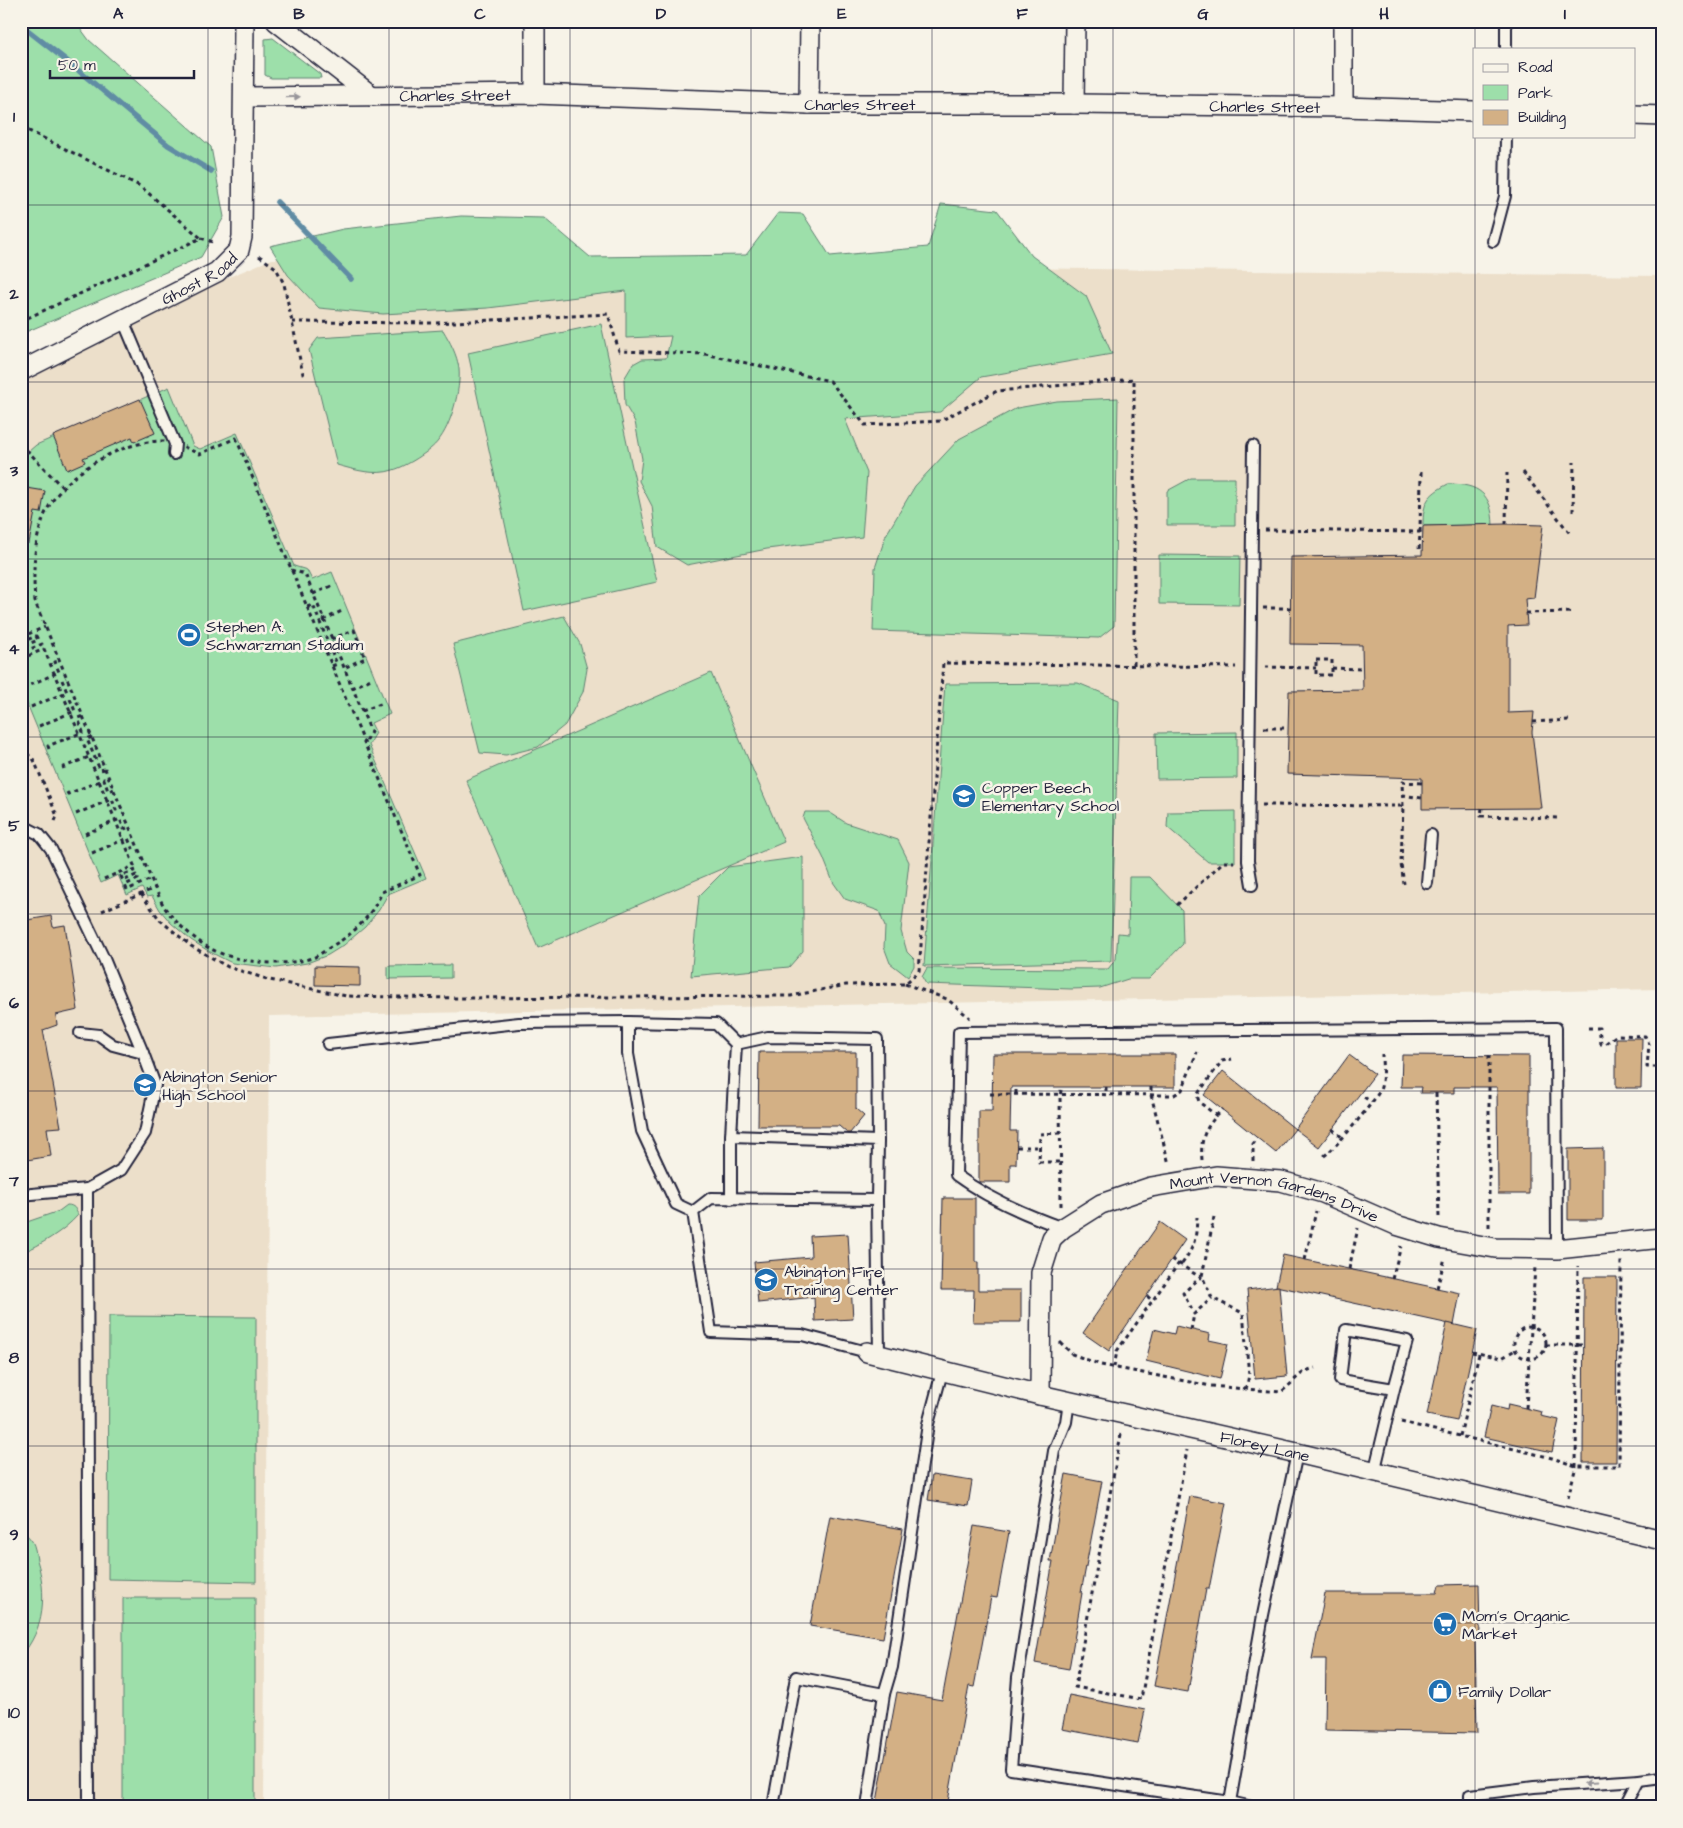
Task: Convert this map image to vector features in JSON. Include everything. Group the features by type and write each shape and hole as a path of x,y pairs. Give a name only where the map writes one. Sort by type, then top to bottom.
{"street":[{"name":"Ghost Road","path":"21,371 217,272 239,250 242,237 244,21"},
{"path":"276,21 372,96"},
{"path":"535,21 535,94"},
{"path":"809,104 810,21"},
{"path":"1074,104 1075,21"},
{"path":"1343,21 1343,107"},
{"name":"Charles Street","path":"244,97 535,94 809,104 1074,104 1343,107 1473,111"},
{"path":"1636,115 1662,116"},
{"name":"Mount Vernon Gardens Drive","path":"1040,1395 1041,1273 1052,1238 1063,1228 1101,1204 1151,1187 1216,1176 1281,1181 1323,1193 1396,1225 1439,1238 1495,1248 1557,1249 1662,1238"},
{"name":"Florey Lane","path":"873,1354 942,1372 1297,1453 1662,1540"}],"lane":[{"path":"1506,21 1506,48"},
{"path":"1494,241 1505,196 1506,138"},
{"path":"123,320 175,449"},
{"path":"1252,885 1248,861 1253,446"},
{"path":"21,825 39,834 51,849 104,958 155,1086 145,1133 121,1170 86,1189 21,1195"},
{"path":"1427,884 1431,835"},
{"path":"628,1022 628,1054 642,1131 676,1204 693,1212"},
{"path":"328,1044 519,1023 628,1022 716,1024 736,1044 731,1136 731,1199"},
{"path":"1063,1228 971,1186 956,1175 959,1032 1556,1028 1557,1249"},
{"path":"80,1033 99,1035 113,1045 143,1053"},
{"path":"693,1212 711,1332 802,1335 873,1354 878,1141 877,1039 768,1037 736,1044"},
{"path":"731,1136 878,1141"},
{"path":"86,1189 89,1807"},
{"path":"693,1212 711,1198 877,1200"},
{"path":"1374,1472 1407,1342 1346,1330 1340,1380 1394,1389"},
{"path":"867,1807 884,1694 892,1667 928,1424 942,1372"},
{"path":"1069,1401 1066,1422 1054,1451 1037,1556 1018,1677 1011,1768 1252,1807"},
{"path":"1230,1802 1263,1615 1297,1453"},
{"path":"772,1807 796,1678 884,1694"},
{"path":"1470,1807 1470,1795 1534,1787 1662,1777"},
{"path":"1625,1807 1639,1780"}],"path":[{"path":"21,127 140,186 201,238 216,243"},
{"path":"21,321 201,238"},
{"path":"260,256 276,268 284,284 304,379"},
{"path":"292,322 434,323 608,314 619,351 705,354 830,381 865,425 940,421 998,391 1134,380 1134,666"},
{"path":"236,438 420,875 382,892 378,902 367,918 345,938 315,956 286,963 261,963 235,958 210,948 188,932 165,908 151,879 35,602 33,572 35,547 50,503 63,488 78,473 92,464 129,447 149,442 167,441 175,449 200,454 236,438"},
{"path":"21,444 63,488"},
{"path":"1573,512 1574,462"},
{"path":"1419,551 1421,472"},
{"path":"1523,472 1571,535"},
{"path":"1506,524 1507,473"},
{"path":"1252,530 1420,532"},
{"path":"291,570 305,574 332,639 337,664 332,666"},
{"path":"313,594 334,586"},
{"path":"307,607 313,605 335,654 344,668 371,732 364,744"},
{"path":"1251,607 1290,608"},
{"path":"324,620 344,610"},
{"path":"1526,613 1572,612"},
{"path":"21,639 45,627"},
{"path":"332,639 354,630 365,658 344,668"},
{"path":"21,639 22,642 36,636 38,640 24,646 26,651 42,644 136,870 120,876 123,881 136,875 138,879 125,885 127,890 151,879"},
{"path":"21,659 44,649"},
{"path":"23,688 59,672 55,662 60,660"},
{"path":"1316,660 1332,660 1332,668 1332,675 1316,675 1316,660"},
{"path":"905,984 919,971 943,663 1316,668"},
{"path":"1332,668 1362,669"},
{"path":"31,707 67,692 62,680 67,678"},
{"path":"352,688 373,678"},
{"path":"39,726 75,711 70,699 75,697"},
{"path":"362,711 383,703"},
{"path":"48,749 48,746 83,732 78,718 83,716"},
{"path":"1533,722 1570,720"},
{"path":"1250,727 1288,728"},
{"path":"92,737 87,739 100,770 105,769"},
{"path":"21,748 34,760 57,816 55,821"},
{"path":"62,768 94,755"},
{"path":"67,792 68,794 104,780 108,791 114,789"},
{"path":"1404,884 1401,864 1402,782 1422,783"},
{"path":"1402,795 1422,798"},
{"path":"76,814 112,799 116,810 122,808"},
{"path":"1249,804 1403,806"},
{"path":"1482,808 1481,816 1559,818"},
{"path":"85,834 120,819 124,829 130,827"},
{"path":"92,853 128,838 132,848 137,846"},
{"path":"1177,905 1223,862 1235,862"},
{"path":"104,879 134,866"},
{"path":"102,911 155,888"},
{"path":"141,894 160,920 185,941 228,968 270,980 346,996 457,998 791,996 846,985 905,984 946,999 988,1032"},
{"path":"1588,1028 1599,1028 1600,1044 1605,1044 1617,1035 1645,1036 1649,1044 1647,1067 1662,1067"},
{"path":"990,1094 1174,1095 1182,1090 1197,1052"},
{"path":"1489,1053 1487,1227 1498,1228"},
{"path":"1324,1156 1330,1153 1343,1138 1380,1091 1382,1054"},
{"path":"1217,1116 1200,1102 1197,1095 1222,1061 1232,1059"},
{"path":"1016,1087 1016,1094"},
{"path":"1061,1206 1060,1095 1062,1087"},
{"path":"1106,1087 1106,1095"},
{"path":"1151,1087 1151,1095 1169,1164"},
{"path":"1436,1093 1439,1218"},
{"path":"1364,1097 1371,1102"},
{"path":"1202,1161 1201,1146 1205,1130 1222,1109"},
{"path":"1332,1130 1343,1138"},
{"path":"1060,1133 1040,1134 1039,1147 1040,1162 1061,1162"},
{"path":"1253,1161 1253,1144 1258,1138"},
{"path":"1017,1148 1039,1147"},
{"path":"1305,1260 1316,1210"},
{"path":"1431,1216 1447,1220"},
{"path":"1114,1367 1117,1351 1193,1248 1196,1240 1198,1217"},
{"path":"1214,1217 1202,1276 1212,1298 1243,1313 1249,1375 1246,1390"},
{"path":"1349,1269 1358,1227"},
{"path":"1392,1278 1402,1243"},
{"path":"1437,1288 1445,1255"},
{"path":"1172,1259 1198,1276 1202,1276"},
{"path":"1388,1418 1552,1458 1576,1466 1619,1466 1621,1261"},
{"path":"1567,1502 1576,1466 1578,1265"},
{"path":"1526,1408 1535,1266"},
{"path":"1191,1330 1194,1314 1183,1292 1202,1276"},
{"path":"1147,1296 1153,1300"},
{"path":"1194,1314 1212,1298"},
{"path":"1531,1326 1541,1330 1546,1340 1546,1345 1541,1354 1528,1359 1521,1356 1516,1350 1514,1343 1517,1333 1521,1329 1531,1326"},
{"path":"1057,1339 1072,1354 1101,1365 1162,1378 1246,1390 1282,1392 1305,1370 1316,1368"},
{"path":"1546,1345 1584,1345"},
{"path":"1472,1352 1502,1358 1516,1350"},
{"path":"1460,1436 1479,1354"},
{"path":"1121,1434 1075,1687 1142,1698 1187,1450"}],"shaded area":[{"name":"Copper Beech Elementary School","path":"272,259 1660,276 1662,989 269,1016 264,1807 21,1807 21,363"}],"green space":[{"path":"21,21 75,21 89,40 211,147 224,217 201,257 21,334"},
{"path":"273,38 320,74 321,78 271,78 265,75 265,39"},
{"path":"941,204 997,210 1032,256 1086,296 1112,354 981,377 940,412 845,419 867,473 862,537 767,549 687,565 657,547 652,506 639,481 642,459 635,422 625,405 624,379 633,364 642,359 666,358 671,336 626,338 626,291 488,308 383,314 319,308 288,275 270,246 343,229 461,216 544,218 590,257 746,255 778,213 803,214 830,256 928,247"},
{"path":"601,324 657,582 524,611 468,353"},
{"path":"443,330 457,358 459,377 457,397 451,417 438,441 424,454 411,462 386,472 365,472 337,465 309,350 318,338"},
{"name":"Stephen A. Schwarzman Stadium","path":"169,387 193,446 200,449 237,433 294,566 307,570 312,580 332,572 390,714 371,723 376,733 369,745 426,878 388,894 379,910 365,927 344,945 328,955 307,963 276,968 232,963 191,940 171,923 160,910 152,896 147,897 142,888 127,895 118,875 101,883 21,689 21,458 36,445"},
{"path":"1118,398 1114,626 1099,638 873,631 875,568 886,535 915,486 959,439 1017,408 1057,401"},
{"path":"1191,478 1235,478 1235,525 1167,525 1167,491"},
{"path":"1448,484 1468,486 1482,493 1490,506 1493,525 1423,526 1425,505 1435,492"},
{"path":"1159,555 1240,556 1239,605 1159,604"},
{"path":"564,616 580,644 587,669 583,692 565,725 538,747 506,755 480,753 453,644"},
{"path":"711,673 784,842 538,948 466,780"},
{"path":"1078,683 1119,700 1111,961 924,966 945,684"},
{"path":"1237,732 1237,778 1157,779 1156,733"},
{"path":"1235,811 1235,862 1208,862 1167,827 1168,812"},
{"path":"805,812 829,812 846,823 898,840 909,862 901,931 907,952 914,959 914,966 908,977 890,963 884,947 885,927 879,911 845,899 833,882 823,857 803,818"},
{"path":"803,857 803,951 789,967 691,976 699,896 728,867"},
{"path":"1129,877 1150,877 1182,910 1183,944 1149,979 1128,979 1100,988 1071,989 926,984 922,977 927,968 1108,969 1116,959 1118,933 1128,934"},
{"path":"451,965 451,978 388,979 388,966"},
{"path":"67,1205 74,1208 78,1215 52,1237 21,1253 21,1224 59,1211"},
{"path":"109,1316 256,1317 256,1582 108,1579"},
{"path":"21,1529 34,1545 43,1598 42,1610 35,1634 21,1656"},
{"path":"123,1598 255,1598 255,1807 123,1807"}],"building":[{"path":"140,399 155,433 134,442 132,437 83,458 85,462 67,470 53,436"},
{"path":"21,487 45,491 41,513 35,512 29,543 21,543"},
{"path":"1543,525 1534,598 1525,599 1527,625 1508,626 1508,713 1534,712 1532,732 1541,808 1422,809 1422,778 1287,774 1289,691 1363,690 1362,645 1290,644 1291,557 1422,555 1423,526"},
{"path":"51,916 53,927 65,925 78,1010 56,1015 57,1025 43,1030 61,1127 47,1128 51,1156 21,1161 21,921"},
{"path":"315,966 360,967 360,986 315,985"},
{"path":"1616,1038 1642,1038 1641,1088 1616,1088"},
{"path":"759,1052 856,1052 856,1109 864,1116 850,1133 847,1133 839,1126 758,1126"},
{"path":"993,1054 1175,1054 1175,1087 1011,1087 1010,1131 1017,1131 1016,1164 1010,1164 1010,1182 979,1182 979,1111 992,1111"},
{"path":"1349,1055 1375,1074 1319,1147 1295,1129"},
{"path":"1402,1055 1529,1056 1529,1194 1498,1194 1497,1087 1454,1087 1454,1093 1420,1093 1421,1087 1401,1087"},
{"path":"1223,1071 1295,1129 1276,1153 1204,1095"},
{"path":"1603,1148 1603,1220 1568,1220 1568,1149"},
{"path":"943,1198 975,1198 975,1262 978,1262 978,1290 1021,1290 1021,1322 973,1322 974,1290 941,1290"},
{"path":"1160,1222 1185,1240 1109,1351 1083,1333"},
{"path":"848,1234 853,1319 815,1321 814,1297 758,1303 754,1262 811,1257 810,1236"},
{"path":"1283,1255 1460,1293 1454,1325 1276,1286"},
{"path":"1584,1277 1617,1277 1616,1462 1583,1462"},
{"path":"1279,1286 1287,1376 1255,1379 1247,1290"},
{"path":"1447,1323 1477,1330 1457,1421 1427,1415"},
{"path":"1176,1326 1210,1334 1209,1340 1228,1344 1220,1379 1146,1361 1154,1329 1174,1334"},
{"path":"1508,1404 1542,1412 1541,1416 1559,1420 1552,1452 1484,1437 1491,1406 1507,1410"},
{"path":"1066,1474 1102,1481 1069,1669 1035,1663 1053,1561 1050,1561"},
{"path":"932,1475 972,1481 968,1506 928,1500"},
{"path":"1190,1496 1226,1503 1209,1589 1206,1589 1188,1692 1154,1686"},
{"path":"830,1516 903,1529 883,1638 810,1626"},
{"path":"974,1526 1009,1532 997,1598 991,1597 974,1687 969,1686 947,1807 876,1807 897,1692 942,1700"},
{"path":"1479,1584 1480,1638 1475,1638 1477,1733 1325,1730 1326,1659 1312,1659 1325,1593 1437,1593 1439,1585"},
{"path":"1069,1695 1145,1710 1138,1743 1062,1729"}],"waterway":[{"path":"21,25 168,145 211,171"},
{"path":"277,202 351,279"}],"place":[{"name":"Stephen A. Schwarzman Stadium","path":"189,635"},
{"name":"Copper Beech Elementary School","path":"964,796"},
{"name":"Abington Senior High School","path":"145,1085"},
{"name":"Abington Fire Training Center","path":"766,1280"},
{"name":"Mom's Organic Market","path":"1445,1624"},
{"name":"Family Dollar","path":"1440,1691"}]}
